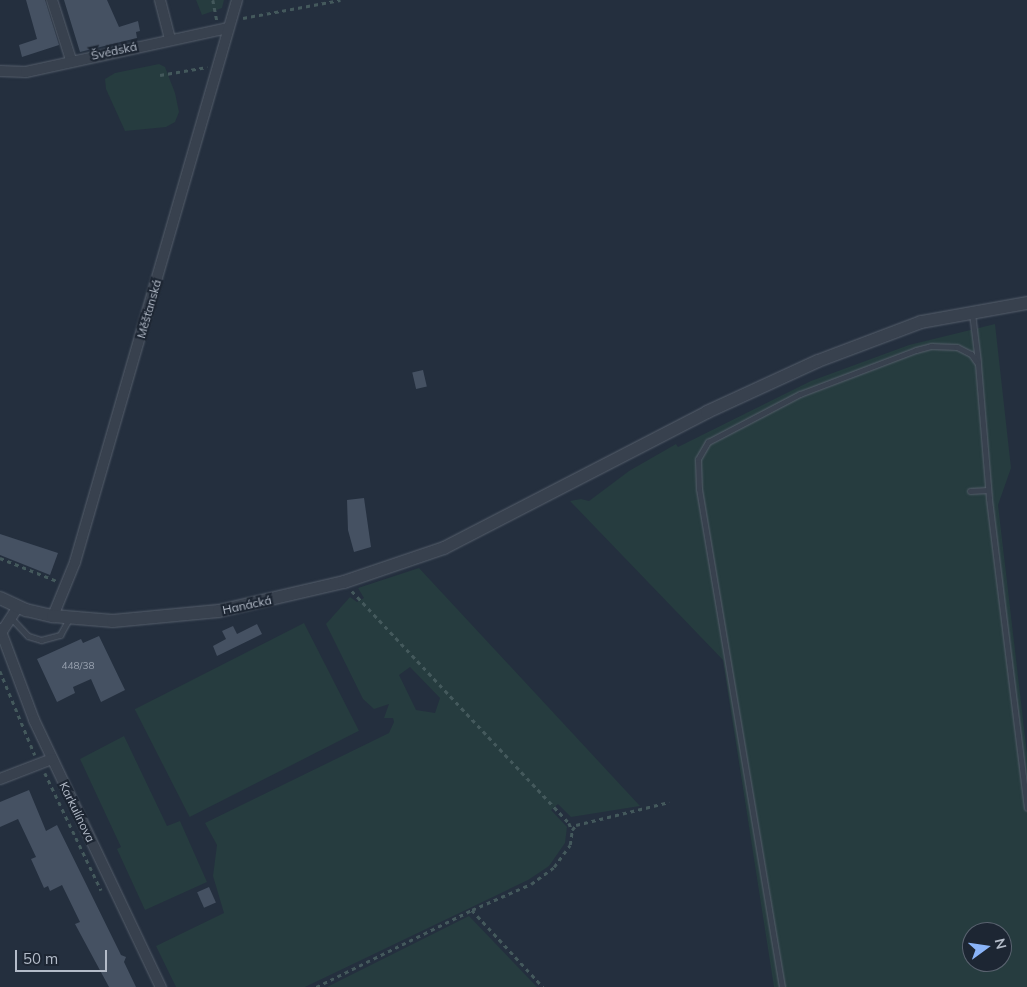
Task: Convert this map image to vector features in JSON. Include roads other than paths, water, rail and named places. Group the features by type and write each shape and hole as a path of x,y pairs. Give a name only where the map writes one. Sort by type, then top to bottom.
{"street":[{"path":"52,0 71,60"},
{"path":"160,0 170,39"},
{"name":"Měšťanská","path":"53,616 67,585 218,66 226,26 237,0"},
{"name":"Švédská","path":"0,71 26,72 71,60 226,26"},
{"name":"Hanácká","path":"0,598 18,607 53,616 69,619 112,621 185,616 253,604 344,582 405,563 485,529 707,412 818,361 921,322 972,310 1027,303"},
{"name":"Karkulínova","path":"18,607 12,619 1,631 26,700 52,759 161,987"},
{"path":"0,780 52,759"}],"lane":[{"path":"972,310 988,490 1027,808"},
{"path":"782,987 699,488 698,459 708,442 718,435 809,390 916,350 931,346 957,347 971,354 978,364"},
{"path":"970,492 988,490"},
{"path":"12,619 28,636 41,640 60,635 69,619"}]}
